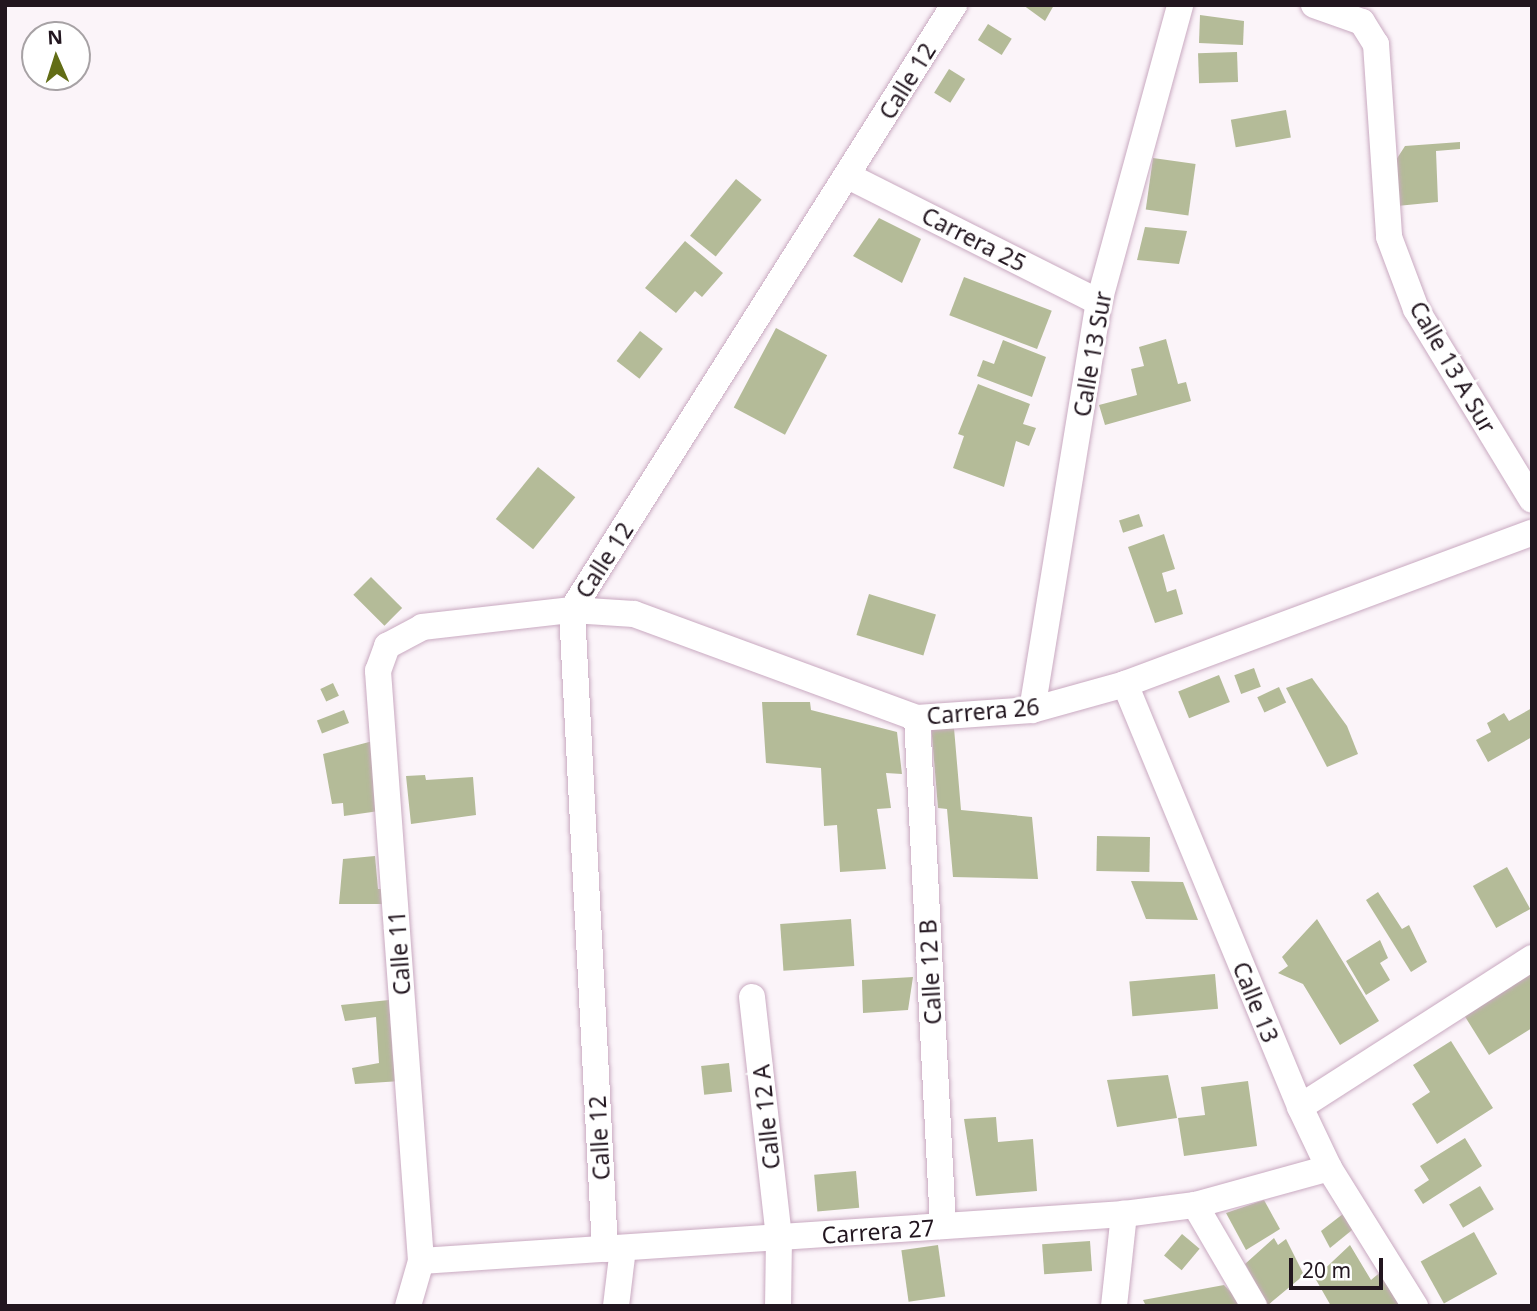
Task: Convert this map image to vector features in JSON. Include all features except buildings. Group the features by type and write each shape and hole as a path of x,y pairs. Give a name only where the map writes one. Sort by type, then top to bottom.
{"street":[{"name":"Calle 12","path":"616,1306 572,610 954,5"},
{"name":"Calle 13 A Sur","path":"1314,5 1362,22 1376,44 1389,237 1416,309 1532,500"},
{"name":"Calle 13 Sur","path":"1032,710 1099,302 1171,9"},
{"name":"Carrera 25","path":"848,176 1099,302"},
{"name":"Carrera 26","path":"387,646 422,627 572,610 634,614 917,718 1032,710 1125,684 1532,533"},
{"name":"Calle 11","path":"387,646 378,671 421,1261"},
{"name":"Calle 13","path":"1125,684 1300,1107 1329,1168 1415,1306"},
{"name":"Calle 12 B","path":"917,718 943,1226"},
{"path":"1300,1107 1532,958"},
{"name":"Calle 12 A","path":"752,997 779,1237 778,1306"},
{"name":"Carrera 27","path":"421,1261 1124,1214 1195,1205 1329,1168"},
{"path":"1195,1205 1254,1306"},
{"path":"1114,1306 1124,1214"},
{"path":"408,1306 421,1261"}]}
